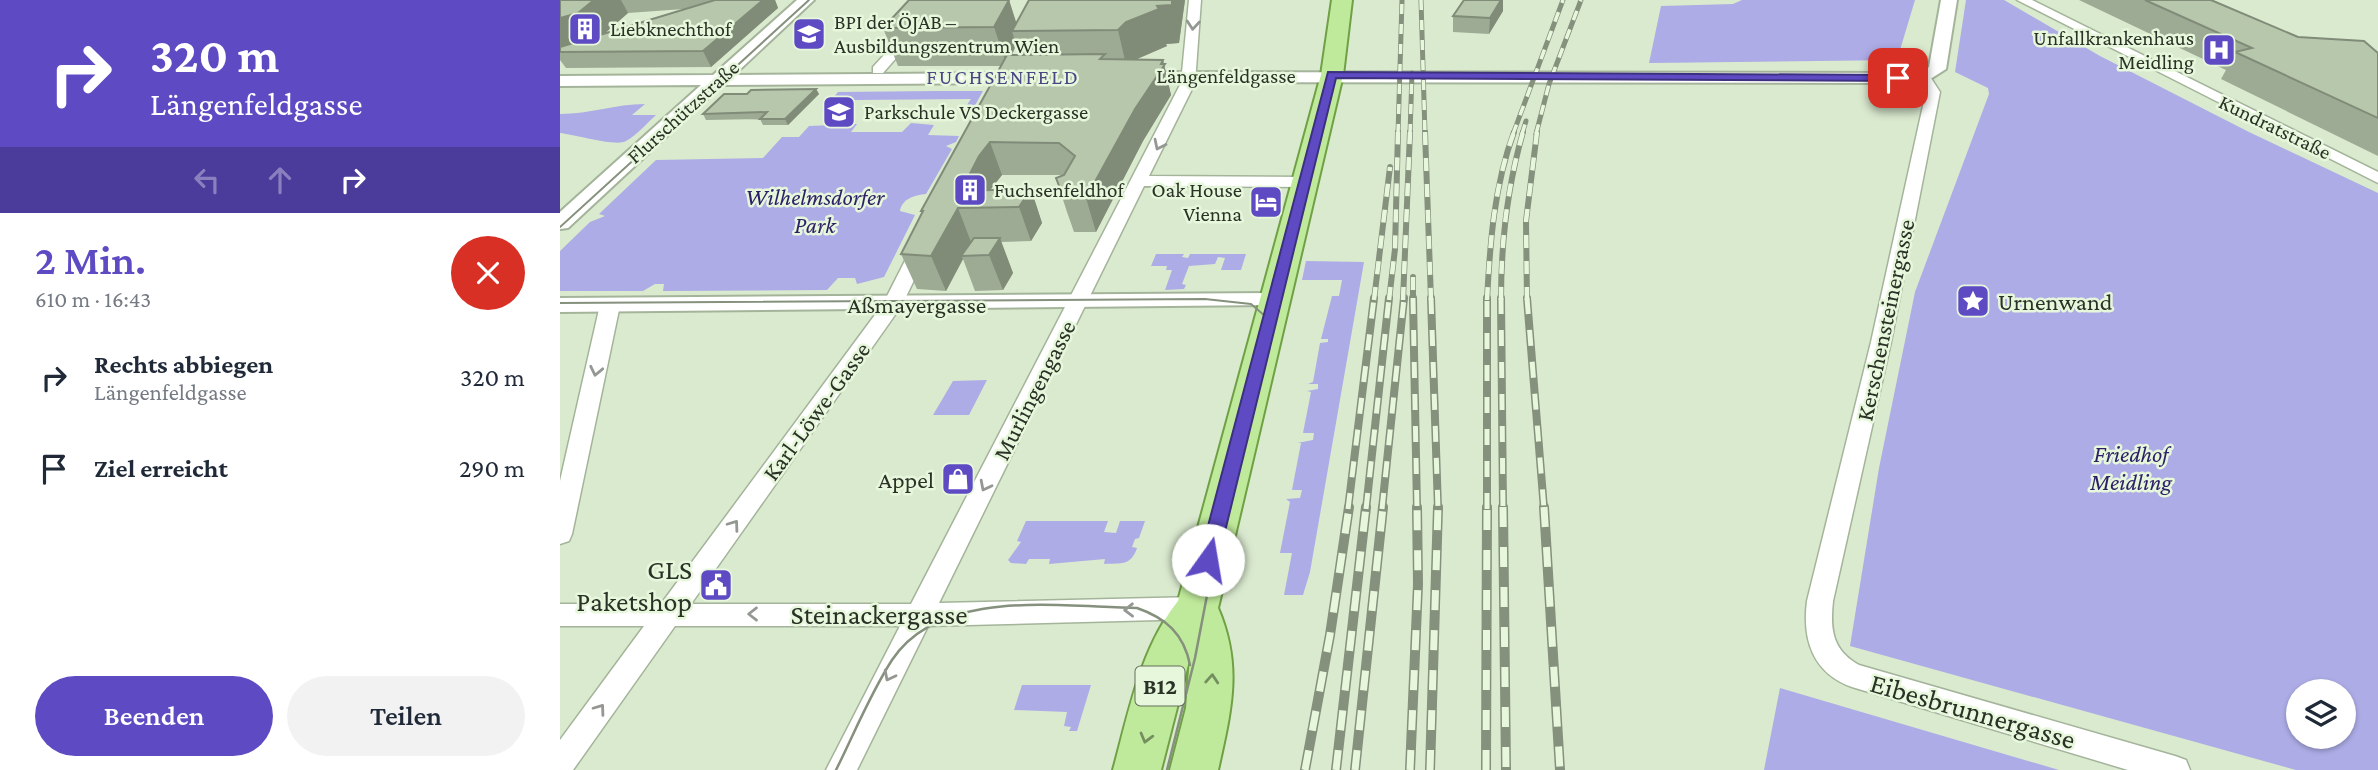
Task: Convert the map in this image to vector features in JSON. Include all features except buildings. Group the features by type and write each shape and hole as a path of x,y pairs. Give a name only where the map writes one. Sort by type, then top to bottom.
{"main road":[{"name":"B12","path":"1137,770 1179,634 1197,608 1332,75 1342,0"},
{"name":"B12","path":"1194,770 1213,684 1212,642 1197,608"}],"street":[{"name":"Flurschützstraße","path":"560,223 806,0"},
{"path":"874,75 941,0"},
{"name":"Murlingengasse","path":"841,770 1141,181 1189,76 1195,0"},
{"path":"1924,78 1937,69 1949,0"},
{"name":"Kundratstraße","path":"2023,0 2378,178"},
{"path":"1000,95 1021,57"},
{"path":"560,81 874,75 947,78 1051,77"},
{"name":"Längenfeldgasse","path":"1120,77 1332,75 1924,78"},
{"name":"Kerschensteinergasse","path":"1821,648 1817,621 1820,601 1881,342 1933,92 1924,78"},
{"path":"1141,181 1304,181"},
{"name":"Karl-Löwe-Gasse","path":"560,764 892,305 929,230"},
{"name":"Aßmayergasse","path":"560,305 892,305 1275,300"},
{"path":"560,534 610,305"},
{"name":"Steinackergasse","path":"560,615 919,615 1197,608"},
{"name":"Eibesbrunnergasse","path":"1821,648 1834,665 1852,675 2175,770"}],"green space":[{"path":"1742,0 1915,0 1897,60 1649,63 1661,6 1733,4"},
{"name":"Friedhof Meidling","path":"1966,0 2004,0 2100,56 2249,132 2378,193 2378,770 2296,770 1850,646 1879,468 1915,292 1989,94 1988,88 1955,72"},
{"path":"983,91 973,109 964,109 971,99 856,100 841,101 831,110 822,111 838,92"},
{"path":"645,104 632,115 656,115 626,141 606,142 560,133 560,114"},
{"name":"Wilhelmsdorfer Park","path":"911,123 934,125 928,135 959,136 956,142 946,146 952,149 926,194 909,198 903,203 900,211 915,215 884,277 857,284 855,278 838,278 827,290 663,291 664,284 655,284 643,291 560,291 560,251 590,222 605,216 599,214 656,160 763,158 782,137 799,137 809,126 857,124 851,132 902,132"},
{"path":"1156,254 1184,254 1182,257 1188,258 1190,254 1246,254 1241,270 1221,270 1225,258 1218,257 1215,264 1189,266 1182,284 1186,285 1184,289 1165,290 1172,270 1166,270 1167,266 1151,266"},
{"path":"1306,261 1364,262 1310,572 1303,595 1284,595 1292,553 1280,553 1290,502 1286,499 1300,498 1302,490 1292,490 1301,443 1297,443 1313,440 1314,433 1303,433 1311,392 1307,391 1318,389 1318,384 1308,384 1313,382 1320,343 1328,342 1328,339 1321,339 1332,296 1339,296 1342,280 1302,280"},
{"path":"987,380 969,415 933,415 953,381"},
{"path":"1026,521 1108,521 1104,532 1116,533 1120,521 1145,521 1139,538 1135,539 1132,547 1137,548 1135,554 1125,562 1104,564 1105,559 1049,564 1050,559 1029,559 1026,564 1011,563 1008,560 1021,542 1017,541"},
{"path":"1022,685 1091,685 1077,731 1069,731 1071,727 1064,726 1067,712 1014,710"},
{"path":"1780,688 2059,770 1764,770"}],"tram line":[{"path":"560,227 809,0"},
{"path":"560,303 1205,299 1251,304 1265,316 1268,340 1224,509"},
{"path":"1167,770 1195,658 1224,507"},
{"path":"836,770 869,700 892,660 913,637 940,621 970,611 1038,605 1137,608 1157,617 1172,629 1183,644 1190,665"}],"railway":[{"path":"1398,134 1402,0"},
{"path":"1421,0 1425,134"},
{"path":"1513,134 1563,0"},
{"path":"1536,134 1549,84 1581,0"},
{"path":"1410,134 1412,73"},
{"path":"1522,134 1526,121"},
{"path":"1389,300 1395,249 1398,132"},
{"path":"1403,300 1410,132"},
{"path":"1425,132 1431,300"},
{"path":"1487,300 1497,194 1514,132"},
{"path":"1501,299 1506,215 1523,132"},
{"path":"1527,300 1526,221 1537,132"},
{"path":"1374,300 1390,167"},
{"path":"1413,277 1413,298"},
{"path":"1348,509 1374,298"},
{"path":"1366,509 1389,298"},
{"path":"1382,509 1404,298"},
{"path":"1413,298 1417,509"},
{"path":"1431,298 1438,508"},
{"path":"1527,298 1544,509"},
{"path":"1501,299 1503,509"},
{"path":"1487,300 1487,507"},
{"path":"1305,770 1330,635 1349,507"},
{"path":"1336,770 1366,507"},
{"path":"1355,770 1383,507"},
{"path":"1410,770 1418,584 1417,507"},
{"path":"1486,770 1487,507"},
{"path":"1503,507 1506,770"},
{"path":"1544,507 1560,770"},
{"path":"1430,770 1438,508"}],"place":[{"name":"Liebknechthof","path":"585,29"},
{"name":"BPI der ÖJAB – Ausbildungszentrum Wien","path":"809,34"},
{"name":"Unfallkrankenhaus Meidling","path":"2219,50"},
{"name":"Parkschule VS Deckergasse","path":"839,112"},
{"name":"Fuchsenfeldhof","path":"970,190"},
{"name":"Oak House Vienna","path":"1266,202"},
{"name":"Urnenwand","path":"1973,301"},
{"name":"Appel","path":"958,479"},
{"name":"GLS Paketshop","path":"716,585"}],"district":[{"name":"FUCHSENFELD","path":"1003,77"}],"route":[{"path":"1208,560 1332,75 1898,78"}]}
